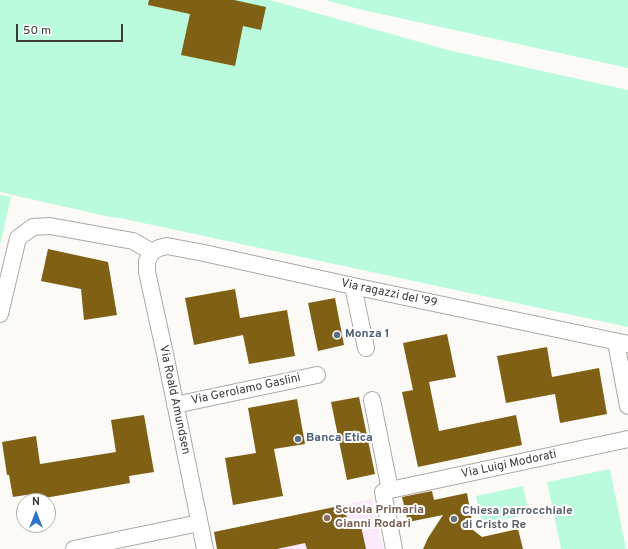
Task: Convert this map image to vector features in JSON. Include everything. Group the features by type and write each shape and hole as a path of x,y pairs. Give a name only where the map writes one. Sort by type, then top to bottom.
{"street":[{"path":"0,314 18,238 34,227 50,226 133,241 152,252"},
{"name":"Via ragazzi del '99","path":"152,252 167,246 204,253 622,343"},
{"name":"Via Roald Amundsen","path":"152,252 147,261 147,272 205,549"},
{"path":"353,286 366,348"},
{"path":"622,343 628,406"},
{"name":"Via Gerolamo Gaslini","path":"175,405 318,375"},
{"path":"372,400 390,490 383,492 394,549"},
{"name":"Via Luigi Modorati","path":"390,490 628,439"},
{"path":"74,549 199,523"}],"shaded area":[{"name":"Scuola Primaria Gianni Rodari","path":"372,499 383,549 217,549 214,532"}],"green space":[{"path":"0,0 270,0 448,50 628,90 628,327 110,217 0,192"},
{"path":"325,0 628,0 628,68 363,10"},
{"path":"0,195 11,197 0,245"},
{"path":"610,469 626,549 561,549 547,482"},
{"path":"523,486 529,514 482,524 476,496"}],"building":[{"path":"149,0 234,0 266,7 261,30 243,26 235,66 181,55 190,14 148,5"},
{"path":"48,249 108,262 117,315 84,320 81,289 41,281"},
{"path":"235,289 240,318 287,310 295,356 249,364 243,335 194,345 185,298"},
{"path":"335,298 344,345 318,351 308,303"},
{"path":"447,334 456,377 429,382 439,431 516,415 522,445 418,467 402,392 413,390 403,343"},
{"path":"547,347 552,377 599,368 607,414 560,423 555,394 506,403 497,356"},
{"path":"359,397 375,474 347,480 331,402"},
{"path":"297,399 305,444 274,449 283,496 233,505 225,458 256,453 248,408"},
{"path":"144,415 154,472 129,476 130,483 56,496 56,493 16,493 16,497 13,497 9,475 7,475 2,442 36,436 40,464 116,452 111,420"},
{"name":"Chiesa parrocchiale di Cristo Re","path":"432,491 434,500 467,493 472,521 468,526 482,537 518,529 523,549 423,549 428,538 443,515 408,522 402,497"},
{"name":"Scuola Primaria Gianni Rodari","path":"344,505 349,528 361,526 366,549 307,549 305,543 277,549 217,549 214,532"}],"place":[{"name":"Monza 1","path":"337,335"},
{"name":"Banca Etica","path":"298,439"},
{"name":"Scuola Primaria Gianni Rodari","path":"327,518"},
{"name":"Chiesa parrocchiale di Cristo Re","path":"454,519"}]}
